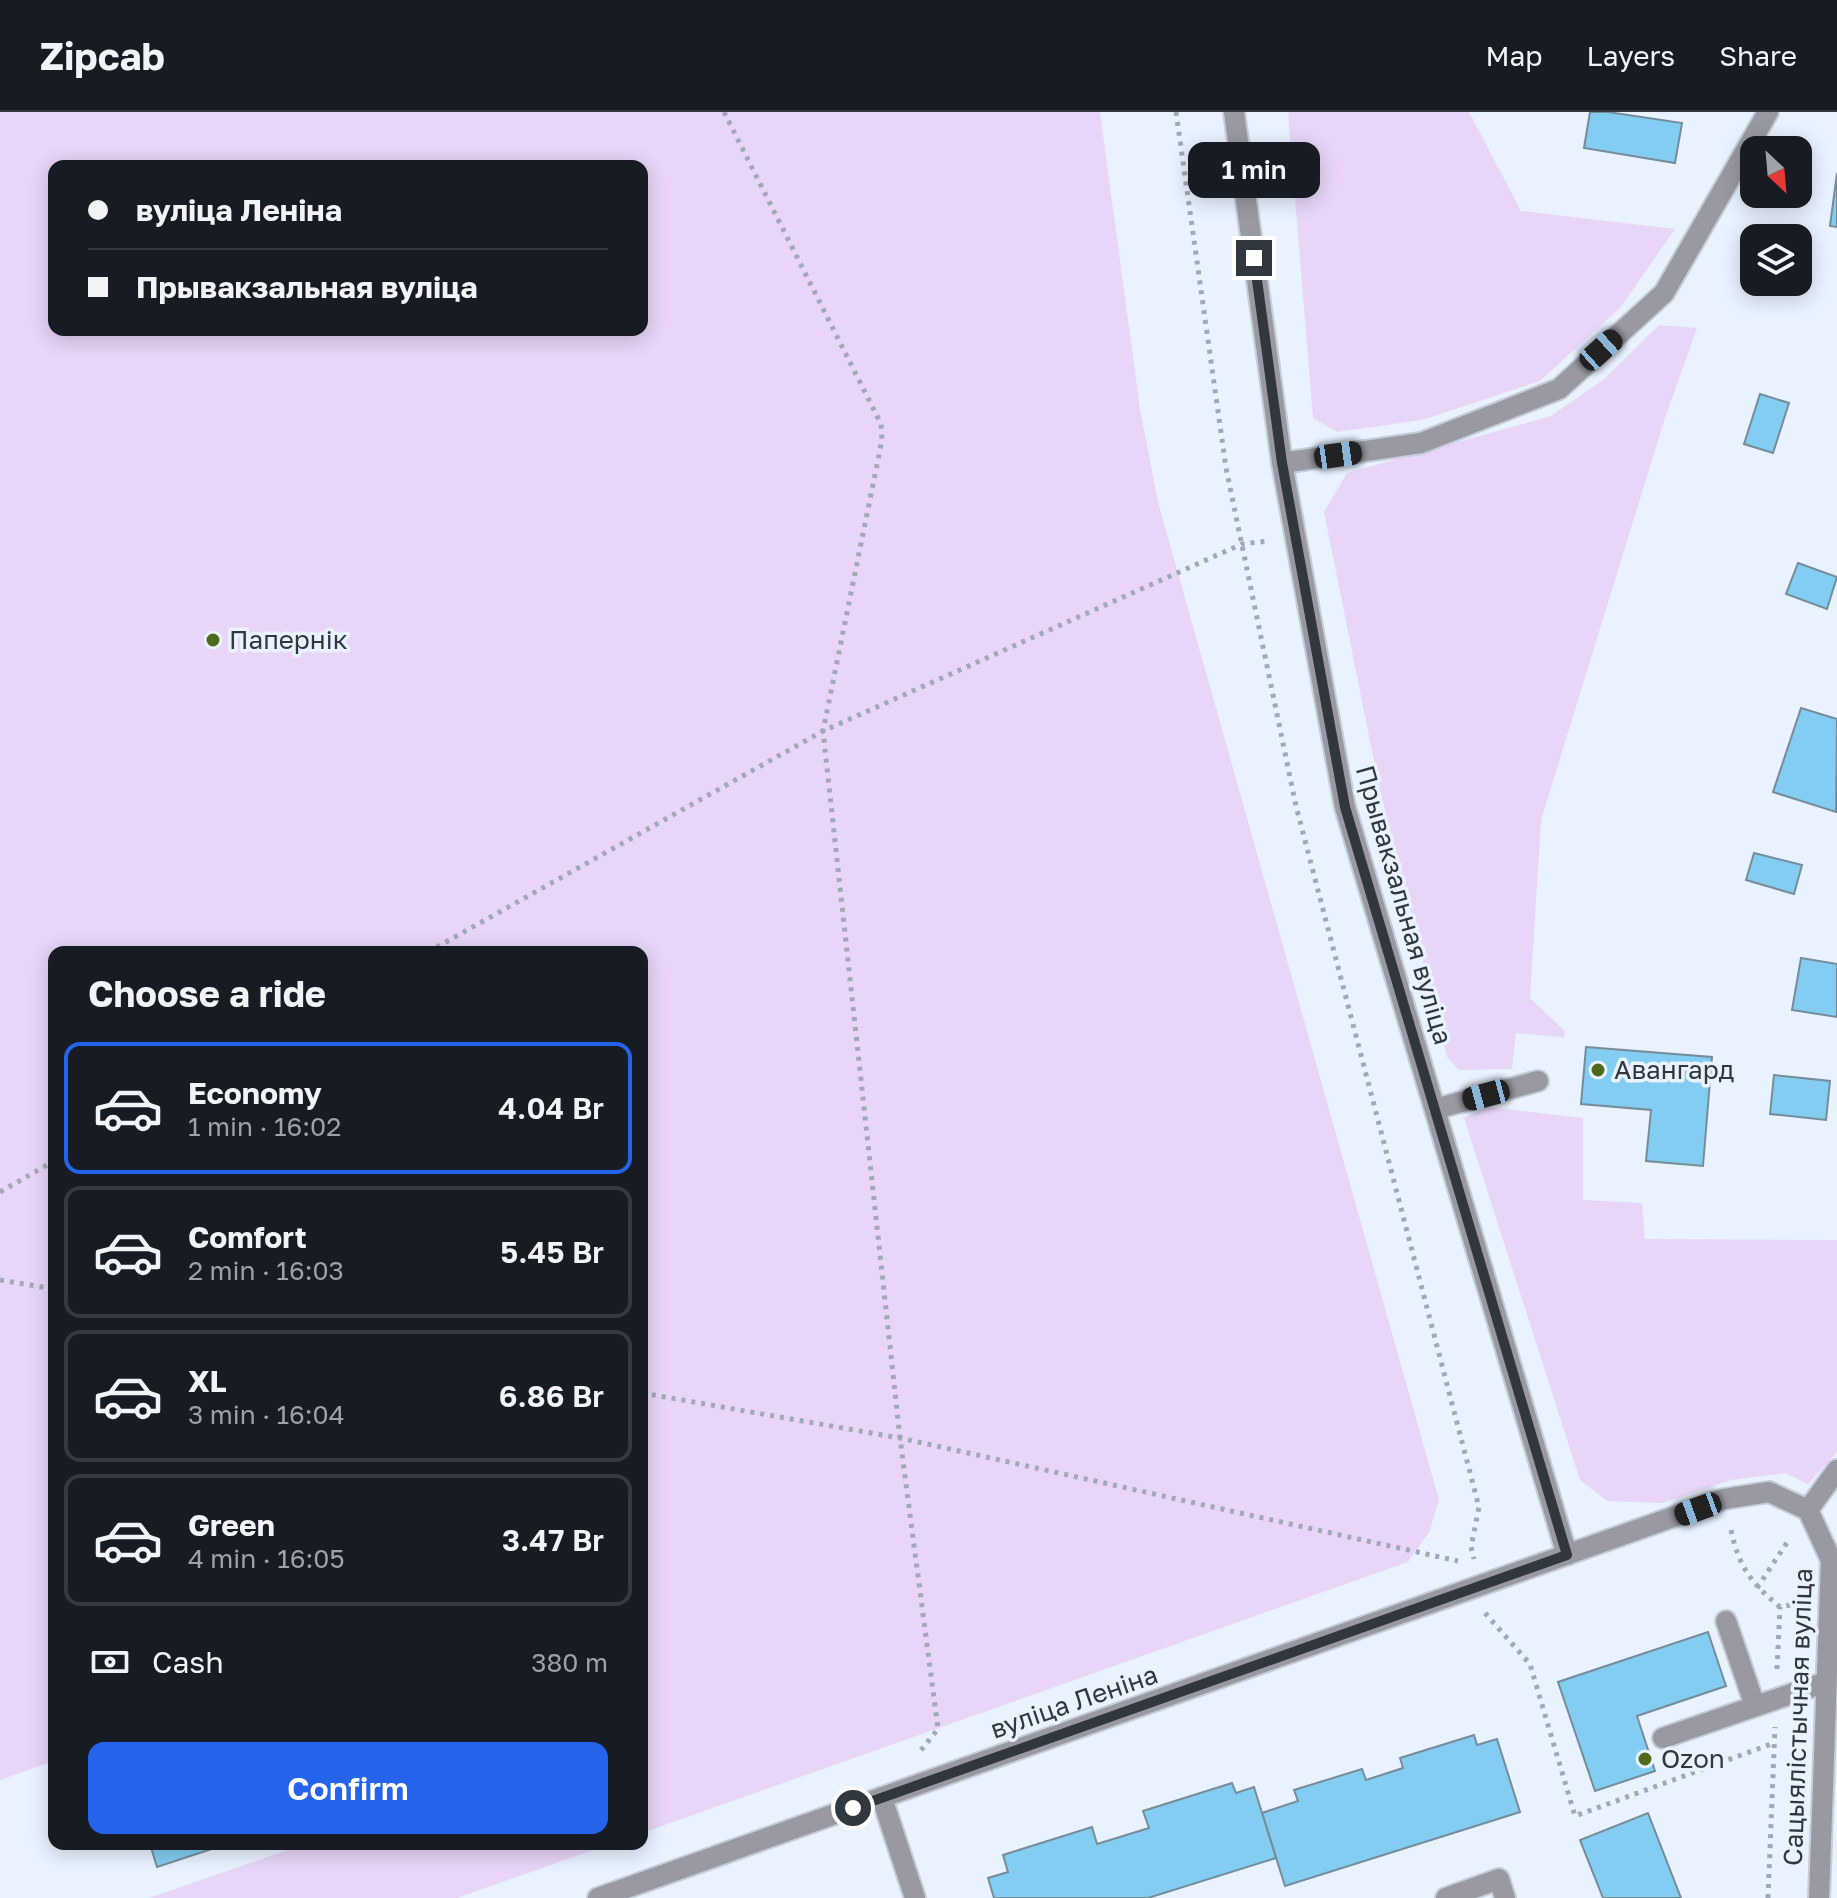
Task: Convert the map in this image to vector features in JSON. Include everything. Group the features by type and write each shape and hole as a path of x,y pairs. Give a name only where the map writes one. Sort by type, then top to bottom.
{"street":[{"name":"Прывакзальная вуліца","path":"1234,112 1282,463 1345,807 1567,1555"},
{"path":"1282,463 1421,443 1559,389 1664,293 1768,112"},
{"path":"1435,1109 1538,1081"},
{"path":"1567,1555 1724,1499 1769,1492 1808,1510 1837,1470"},
{"name":"Сацыялістычная вуліца","path":"1808,1510 1831,1560 1819,1898"},
{"name":"вуліца Леніна","path":"598,1898 1567,1555"},
{"path":"1726,1621 1755,1706"},
{"path":"1663,1738 1826,1682"},
{"path":"882,1798 915,1898"},
{"path":"1446,1898 1499,1879 1505,1898"}],"path":[{"path":"724,112 881,424 882,440 823,731 900,1438 938,1729 882,1798"},
{"path":"648,1394 900,1438 1475,1565 1471,1547 1479,1507 1296,806 1226,468 1176,112"},
{"path":"439,946 823,731 1242,544 1296,538"},
{"path":"0,1192 48,1164"},
{"path":"0,1280 48,1288"},
{"path":"1757,1588 1808,1510"},
{"path":"1731,1530 1737,1558 1757,1588 1780,1607"},
{"path":"1780,1607 1801,1603"},
{"path":"1768,1898 1780,1607"},
{"path":"1485,1612 1530,1664 1575,1816 1774,1743"}],"shaded area":[{"path":"0,112 1100,112 1140,409 1158,502 1439,1500 1429,1532 1408,1562 648,1831 648,946 48,946 48,1763 0,1780"},
{"path":"1288,112 1469,112 1521,211 1675,229 1620,308 1540,381 1422,420 1337,432 1313,418"},
{"path":"1659,325 1697,328 1665,418 1541,820 1530,998 1565,1031 1564,1037 1516,1033 1512,1069 1459,1070 1447,1057 1379,786 1324,512 1347,473 1551,416 1603,380"},
{"path":"1488,1107 1583,1118 1583,1200 1642,1203 1645,1239 1837,1240 1837,1452 1808,1484 1785,1473 1731,1480 1663,1503 1607,1501 1580,1480 1464,1118"},
{"path":"288,1850 593,1850 457,1898 149,1898"}],"building":[{"path":"1590,112 1682,123 1675,163 1584,148"},
{"path":"1837,173 1837,227 1830,226"},
{"path":"1760,394 1789,403 1773,453 1744,444"},
{"path":"1798,563 1837,577 1827,609 1786,594"},
{"path":"1801,708 1837,719 1836,812 1773,792"},
{"path":"1754,853 1802,865 1794,894 1746,880"},
{"path":"1801,958 1837,964 1837,1017 1792,1010"},
{"path":"1586,1047 1712,1057 1703,1166 1646,1161 1651,1110 1581,1104"},
{"path":"1774,1075 1830,1081 1826,1120 1770,1114"},
{"path":"1708,1632 1726,1686 1637,1716 1655,1771 1595,1791 1558,1682"},
{"path":"1474,1735 1477,1745 1497,1739 1520,1812 1285,1886 1262,1813 1298,1801 1294,1790 1362,1769 1366,1780 1403,1768 1400,1758"},
{"path":"1232,1783 1236,1793 1254,1787 1276,1858 1148,1898 994,1898 988,1878 1008,1872 1003,1855 1092,1827 1097,1844 1149,1828 1143,1811"},
{"path":"1648,1813 1681,1898 1603,1898 1580,1840"},
{"path":"152,1850 209,1850 157,1867"}],"place":[{"name":"Папернік","path":"213,640"},
{"name":"Авангард","path":"1598,1070"},
{"name":"Ozon","path":"1645,1759"}],"route":[{"path":"853,1808 1567,1555 1345,807 1282,463 1254,258"}]}
